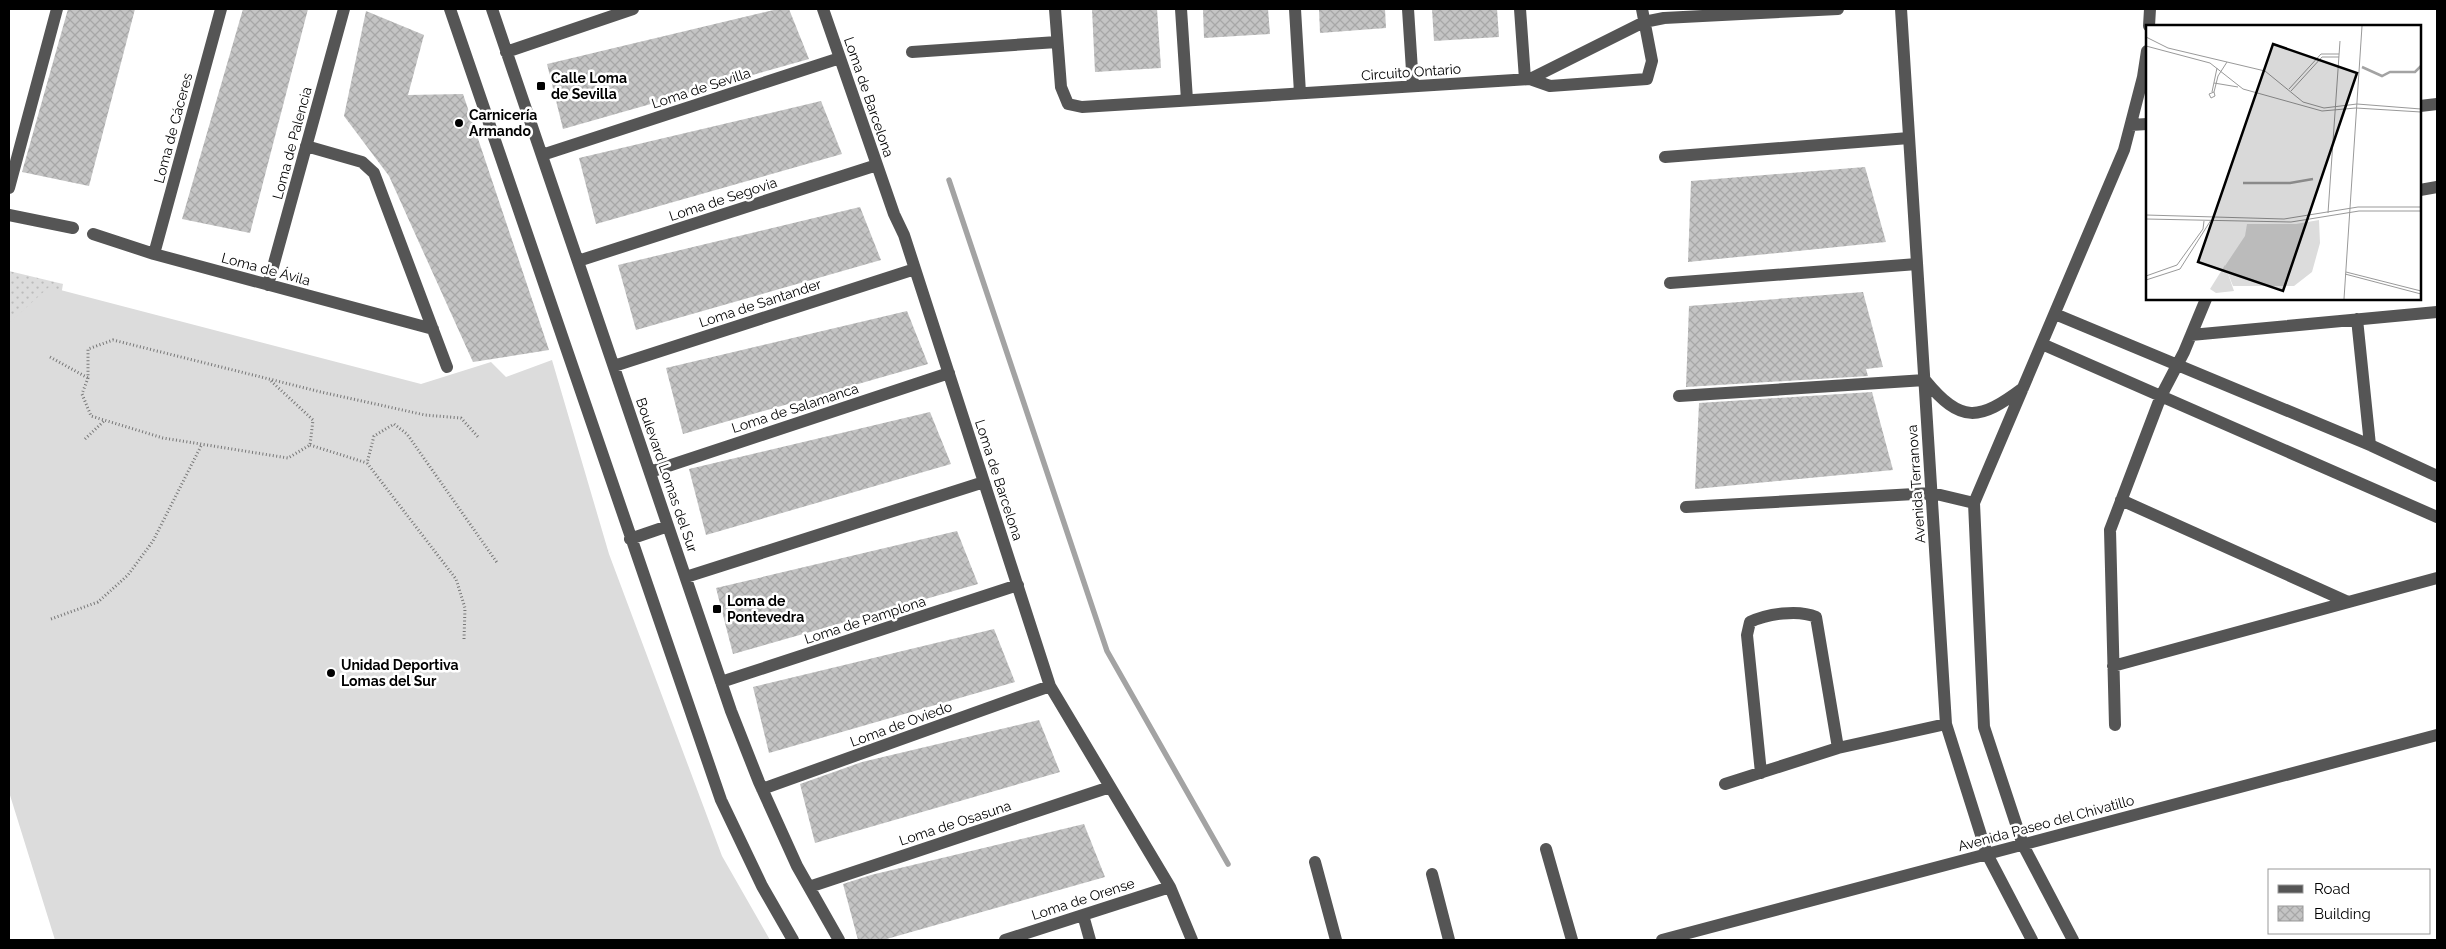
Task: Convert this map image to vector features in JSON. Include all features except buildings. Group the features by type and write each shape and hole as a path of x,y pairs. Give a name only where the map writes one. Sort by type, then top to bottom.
{"street":[{"path":"9,188 57,9"},
{"name":"Loma de Cáceres","path":"154,254 221,9"},
{"name":"Loma de Palencia","path":"268,285 344,9"},
{"path":"450,9 721,800 758,878 793,940"},
{"name":"Boulevard Lomas del Sur","path":"492,9 721,682 762,790 809,887 839,940"},
{"path":"506,52 634,9"},
{"name":"Loma de Barcelona","path":"823,9 915,269 1050,686 1170,887 1192,940"},
{"name":"Circuito Ontario","path":"1055,9 1061,87 1068,104 1082,107 1528,79 1644,22 1664,18 1838,9"},
{"path":"1181,9 1187,100"},
{"path":"1295,9 1300,94"},
{"path":"1408,9 1413,86"},
{"path":"1520,9 1528,79 1550,86 1647,79 1652,61 1642,9"},
{"name":"Avenida Terranova","path":"1901,9 1946,724 1987,854 2032,940"},
{"path":"2149,25 2150,9"},
{"path":"912,52 1057,42"},
{"name":"Loma de Sevilla","path":"542,155 840,58"},
{"path":"2073,940 2023,845 1984,727 1974,503 2124,150 2144,77 2146,60"},
{"path":"2421,106 2437,104"},
{"path":"2131,125 2146,124"},
{"path":"1665,157 1909,138"},
{"path":"306,146 362,162 374,173 447,367"},
{"name":"Loma de Segovia","path":"578,261 877,165"},
{"path":"2421,190 2437,187"},
{"path":"9,215 73,228"},
{"name":"Loma de Ávila","path":"93,234 154,254 434,329"},
{"path":"1670,283 1917,264"},
{"name":"Loma de Santander","path":"614,366 915,269"},
{"path":"2115,725 2110,530 2161,396 2192,335 2206,300"},
{"path":"2192,335 2437,312"},
{"path":"2054,314 2370,444 2437,476"},
{"path":"2357,319 2370,444"},
{"path":"2042,344 2437,517"},
{"name":"Loma de Salamanca","path":"650,472 949,373"},
{"path":"1679,396 1925,380 1939,397 1952,408 1968,414 1984,412 2002,404 2023,388"},
{"path":"686,577 984,482"},
{"path":"1686,507 1932,494 1974,503"},
{"path":"2121,500 2348,602"},
{"path":"630,539 668,526"},
{"path":"2114,666 2437,578"},
{"name":"Loma de Pamplona","path":"721,682 1018,586"},
{"path":"1761,772 1748,635 1750,622 1762,616 1807,613 1816,617 1838,748"},
{"name":"Loma de Oviedo","path":"762,790 1050,686"},
{"path":"1725,784 1838,748 1946,724"},
{"name":"Avenida Paseo del Chivatillo","path":"1662,940 2437,734"},
{"name":"Loma de Osasuna","path":"809,887 1110,787"},
{"path":"1546,849 1572,940"},
{"path":"1315,862 1336,940"},
{"path":"1432,874 1450,940"},
{"name":"Loma de Orense","path":"1005,940 1170,887"},
{"path":"1083,915 1090,940"}],"path":[{"path":"464,638 465,608 456,579 367,463 310,445 288,458 162,438 91,416 82,394 88,378 88,349 113,340 321,392 425,415 461,418 479,438"},
{"path":"50,357 88,378"},
{"path":"270,381 313,420 310,445"},
{"path":"84,440 105,420"},
{"path":"367,463 374,436 394,424 407,434 498,564"},
{"path":"51,619 98,602 128,575 153,541 202,444"}],"shaded area":[{"path":"9,271 63,284 60,301 9,338"},
{"name":"Unidad Deportiva Lomas del Sur","path":"49,287 421,384 491,362 506,377 552,360 609,554 722,856 770,940 55,940 9,792 9,323"}],"waterway":[{"path":"949,180 1107,651 1228,864"}],"place":[{"name":"Calle Loma de Sevilla","path":"541,86"},
{"name":"Carnicería Armando","path":"459,123"},
{"name":"Loma de Pontevedra","path":"717,609"},
{"name":"Unidad Deportiva Lomas del Sur","path":"331,673"}]}
